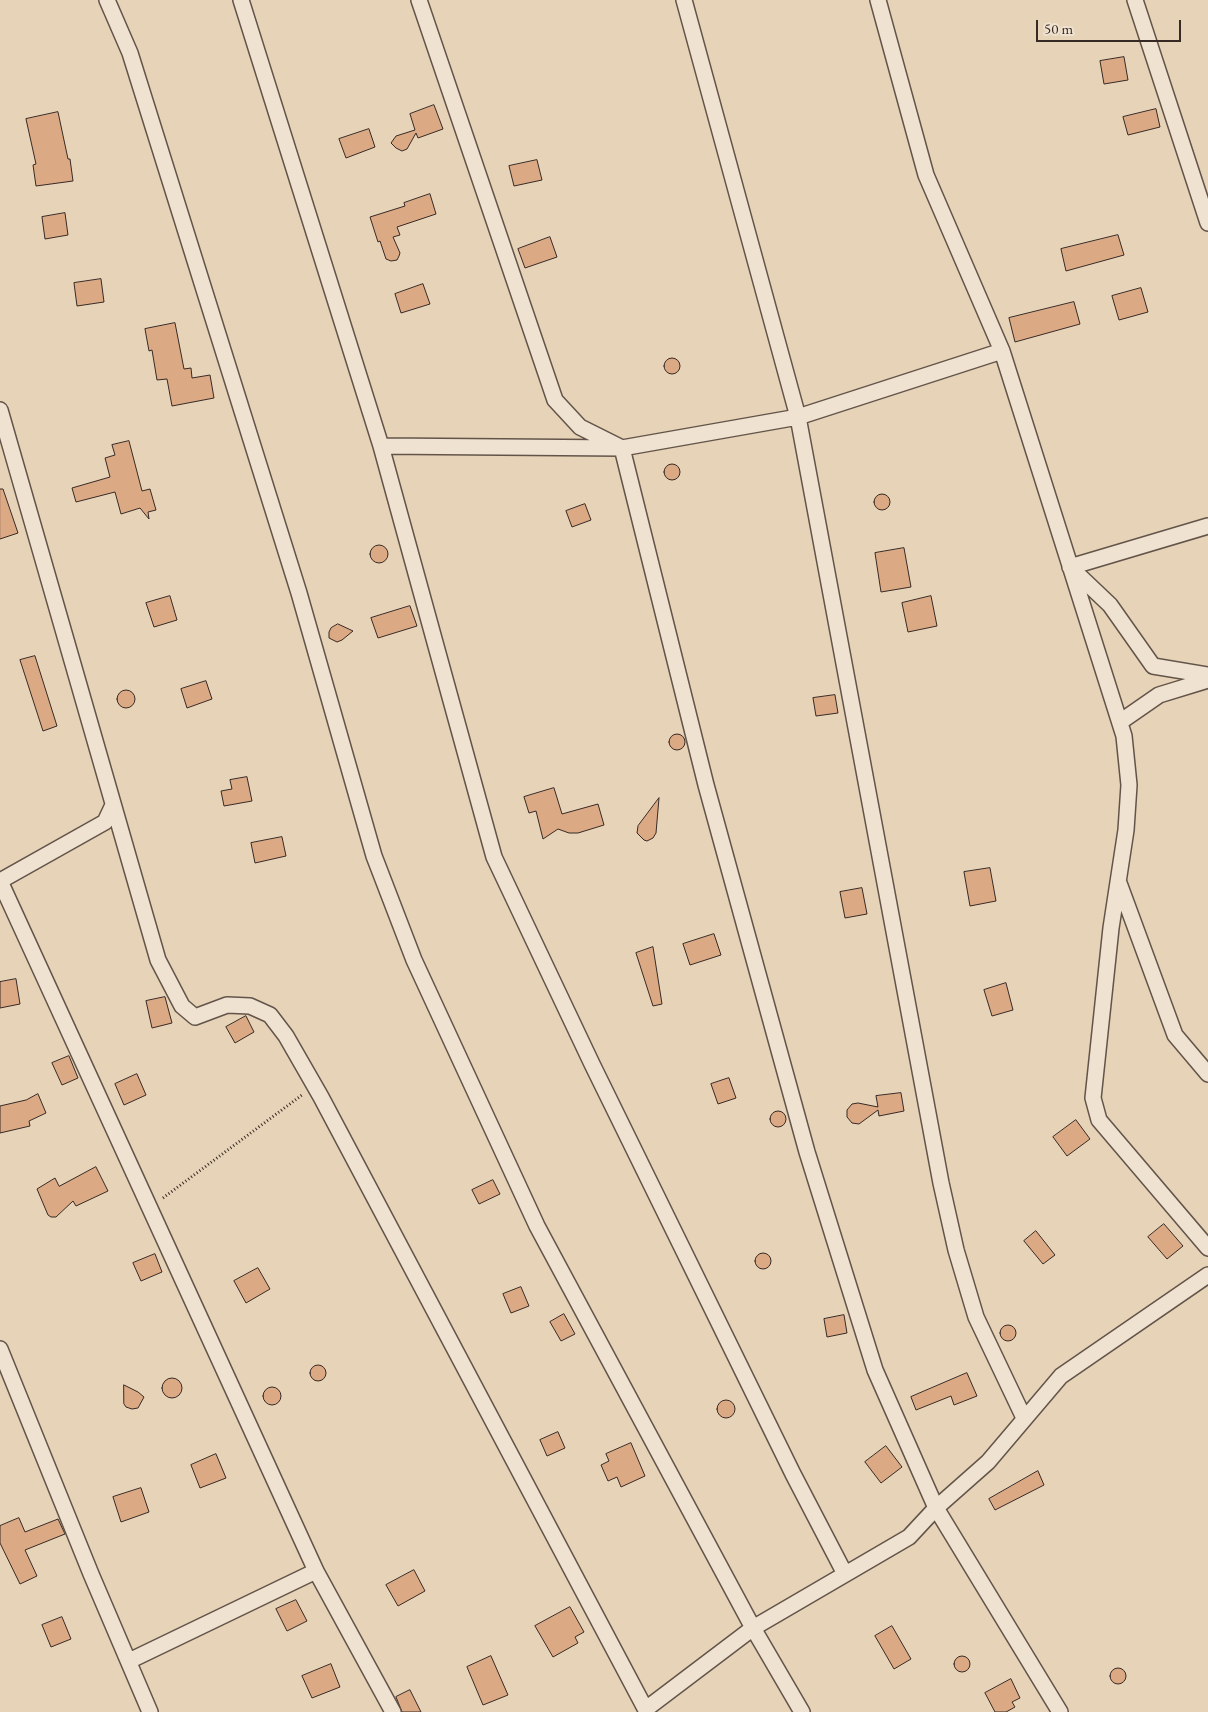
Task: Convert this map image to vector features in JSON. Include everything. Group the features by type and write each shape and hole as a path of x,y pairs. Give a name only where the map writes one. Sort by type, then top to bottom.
{"street":[{"path":"107,0 130,53 299,593 374,856 414,960 536,1226 752,1628 802,1712"},
{"path":"241,0 381,446 494,857 588,1055 793,1474 845,1574"},
{"path":"419,0 555,400 580,427 622,448 706,785 807,1152 875,1370 936,1508 1060,1712"},
{"path":"684,0 798,418 941,1183 956,1250 976,1317 1024,1418"},
{"path":"878,0 926,175 1002,351 1124,736 1129,785 1126,830 1110,938 1093,1098 1099,1120 1208,1248"},
{"path":"1135,0 1208,223"},
{"path":"381,446 622,448 798,418 1002,351"},
{"path":"0,410 158,960 182,1006 195,1017 227,1005 250,1006 270,1015 286,1036 315,1085 646,1710 752,1628 909,1537 936,1508 988,1462 1061,1376 1208,1275"},
{"path":"1070,567 1208,526"},
{"path":"1070,567 1110,605 1153,666 1208,675"},
{"path":"1120,722 1159,696 1208,680"},
{"path":"113,804 106,822 0,881 316,1571 393,1712"},
{"path":"1118,882 1175,1035 1208,1074"},
{"path":"0,1349 91,1574 150,1712"},
{"path":"129,1661 316,1571"}],"path":[{"path":"150,1208 315,1085"}],"building":[{"path":"1124,57 1128,80 1104,84 1100,61"},
{"path":"434,105 443,129 418,138 416,133 407,149 402,151 391,143 396,136 415,130 410,114"},
{"path":"1156,109 1160,127 1128,135 1123,117"},
{"path":"58,112 68,159 70,159 73,181 36,186 33,165 36,164 26,119"},
{"path":"369,129 375,147 346,158 339,139"},
{"path":"537,160 542,180 514,186 509,166"},
{"path":"430,194 436,214 397,227 400,235 393,237 400,253 399,256 397,260 391,261 386,259 370,217 405,206 404,203"},
{"path":"65,213 68,235 45,239 42,217"},
{"path":"1118,235 1124,255 1066,271 1061,249"},
{"path":"550,237 557,257 525,268 518,249"},
{"path":"101,279 104,302 77,306 74,283"},
{"path":"423,284 430,304 401,313 395,294"},
{"path":"1141,288 1148,312 1119,320 1112,296"},
{"path":"1074,302 1080,324 1015,342 1009,318"},
{"path":"175,323 184,369 191,368 192,378 210,375 214,398 172,406 167,379 157,380 152,350 149,351 145,329"},
{"path":"672,358 678,360 680,366 678,372 672,374 666,372 664,366 666,360"},
{"path":"129,441 142,491 150,489 156,510 148,512 149,519 140,508 121,514 115,492 76,502 72,488 110,477 105,458 115,455 112,445"},
{"path":"672,464 678,466 680,472 678,478 672,480 666,478 664,472 666,466"},
{"path":"0,489 3,489 18,533 0,539"},
{"path":"882,494 888,496 890,502 888,508 882,510 876,508 874,502 876,496"},
{"path":"585,504 591,520 572,527 566,511"},
{"path":"379,545 385,548 388,554 385,560 379,563 373,560 370,554 373,548"},
{"path":"904,548 911,587 881,592 875,553"},
{"path":"170,596 177,620 154,627 146,603"},
{"path":"931,596 937,626 908,632 902,603"},
{"path":"410,606 417,626 378,638 371,618"},
{"path":"338,624 353,631 337,642 329,638 329,632 331,628"},
{"path":"35,656 57,726 43,731 20,660"},
{"path":"206,681 212,699 187,708 181,689"},
{"path":"126,690 132,693 135,699 132,705 126,708 120,705 117,699 120,693"},
{"path":"835,695 838,713 816,716 813,698"},
{"path":"677,734 683,736 685,742 683,748 677,750 671,748 669,742 671,736"},
{"path":"247,777 252,801 224,806 221,791 232,789 230,780"},
{"path":"554,788 562,814 598,804 604,825 578,833 569,833 558,829 543,839 536,811 529,813 524,797"},
{"path":"659,798 656,833 653,838 647,841 637,833 638,826"},
{"path":"282,837 286,856 255,863 251,843"},
{"path":"990,868 996,901 970,906 964,872"},
{"path":"862,888 867,914 845,918 840,892"},
{"path":"714,934 721,955 690,965 683,944"},
{"path":"653,947 662,1004 653,1006 636,953"},
{"path":"16,979 20,1004 0,1008 0,982"},
{"path":"1006,983 1013,1010 992,1016 984,990"},
{"path":"165,997 172,1023 152,1028 146,1001"},
{"path":"246,1016 254,1032 235,1043 226,1027"},
{"path":"69,1056 78,1078 62,1085 52,1063"},
{"path":"137,1074 146,1095 124,1105 115,1084"},
{"path":"729,1078 736,1098 718,1104 711,1084"},
{"path":"901,1093 904,1111 879,1116 878,1110 859,1124 852,1123 847,1117 847,1110 852,1104 858,1103 878,1107 876,1096"},
{"path":"38,1094 46,1113 29,1121 30,1126 0,1133 0,1106 26,1100"},
{"path":"778,1111 784,1113 786,1119 784,1125 778,1127 772,1125 770,1119 772,1113"},
{"path":"1076,1120 1090,1139 1067,1156 1053,1137"},
{"path":"96,1167 108,1191 76,1206 73,1201 56,1217 48,1215 37,1189 55,1178 59,1186"},
{"path":"493,1180 500,1194 479,1204 472,1190"},
{"path":"1164,1224 1183,1246 1167,1259 1148,1237"},
{"path":"1036,1231 1055,1255 1043,1264 1024,1241"},
{"path":"763,1253 769,1255 771,1261 769,1267 763,1269 757,1267 755,1261 757,1255"},
{"path":"155,1254 162,1272 141,1281 133,1263"},
{"path":"258,1268 270,1289 246,1303 234,1281"},
{"path":"521,1287 529,1306 511,1313 503,1294"},
{"path":"564,1314 575,1334 561,1341 550,1322"},
{"path":"844,1315 847,1333 827,1337 824,1319"},
{"path":"1008,1325 1014,1327 1016,1333 1014,1339 1008,1341 1002,1339 1000,1333 1002,1327"},
{"path":"315,1365 321,1365 326,1370 324,1379 315,1381 310,1376 310,1370"},
{"path":"967,1373 977,1396 954,1405 951,1396 916,1410 911,1397"},
{"path":"172,1378 179,1381 182,1388 179,1395 172,1398 165,1395 162,1388 165,1381"},
{"path":"124,1385 144,1397 138,1408 132,1409 124,1404"},
{"path":"272,1387 278,1390 281,1396 278,1402 272,1405 266,1402 263,1396 266,1390"},
{"path":"726,1400 732,1403 735,1409 732,1415 726,1418 720,1415 717,1409 720,1403"},
{"path":"558,1432 565,1448 547,1456 540,1440"},
{"path":"631,1443 645,1476 621,1487 617,1477 608,1481 601,1465 609,1461 606,1454"},
{"path":"886,1446 902,1467 881,1483 865,1462"},
{"path":"216,1454 226,1478 200,1488 191,1465"},
{"path":"1038,1471 1044,1485 995,1510 989,1499"},
{"path":"141,1488 149,1512 121,1522 113,1497"},
{"path":"19,1518 25,1532 58,1519 65,1534 25,1550 37,1576 20,1584 0,1543 0,1526"},
{"path":"414,1570 425,1591 398,1606 386,1585"},
{"path":"296,1600 307,1621 287,1631 276,1609"},
{"path":"570,1607 584,1632 575,1637 578,1643 553,1657 535,1626"},
{"path":"62,1617 71,1639 51,1647 42,1625"},
{"path":"892,1626 911,1659 894,1669 875,1636"},
{"path":"491,1656 508,1695 483,1705 467,1667"},
{"path":"962,1656 968,1658 970,1664 968,1670 962,1672 956,1670 954,1664 956,1658"},
{"path":"331,1664 340,1687 312,1698 302,1676"},
{"path":"1118,1668 1124,1670 1126,1676 1124,1682 1118,1684 1112,1682 1110,1676 1112,1670"},
{"path":"1011,1679 1020,1698 1012,1702 1015,1707 1006,1712 995,1712 985,1693"},
{"path":"410,1690 421,1712 402,1712 396,1697"}]}
